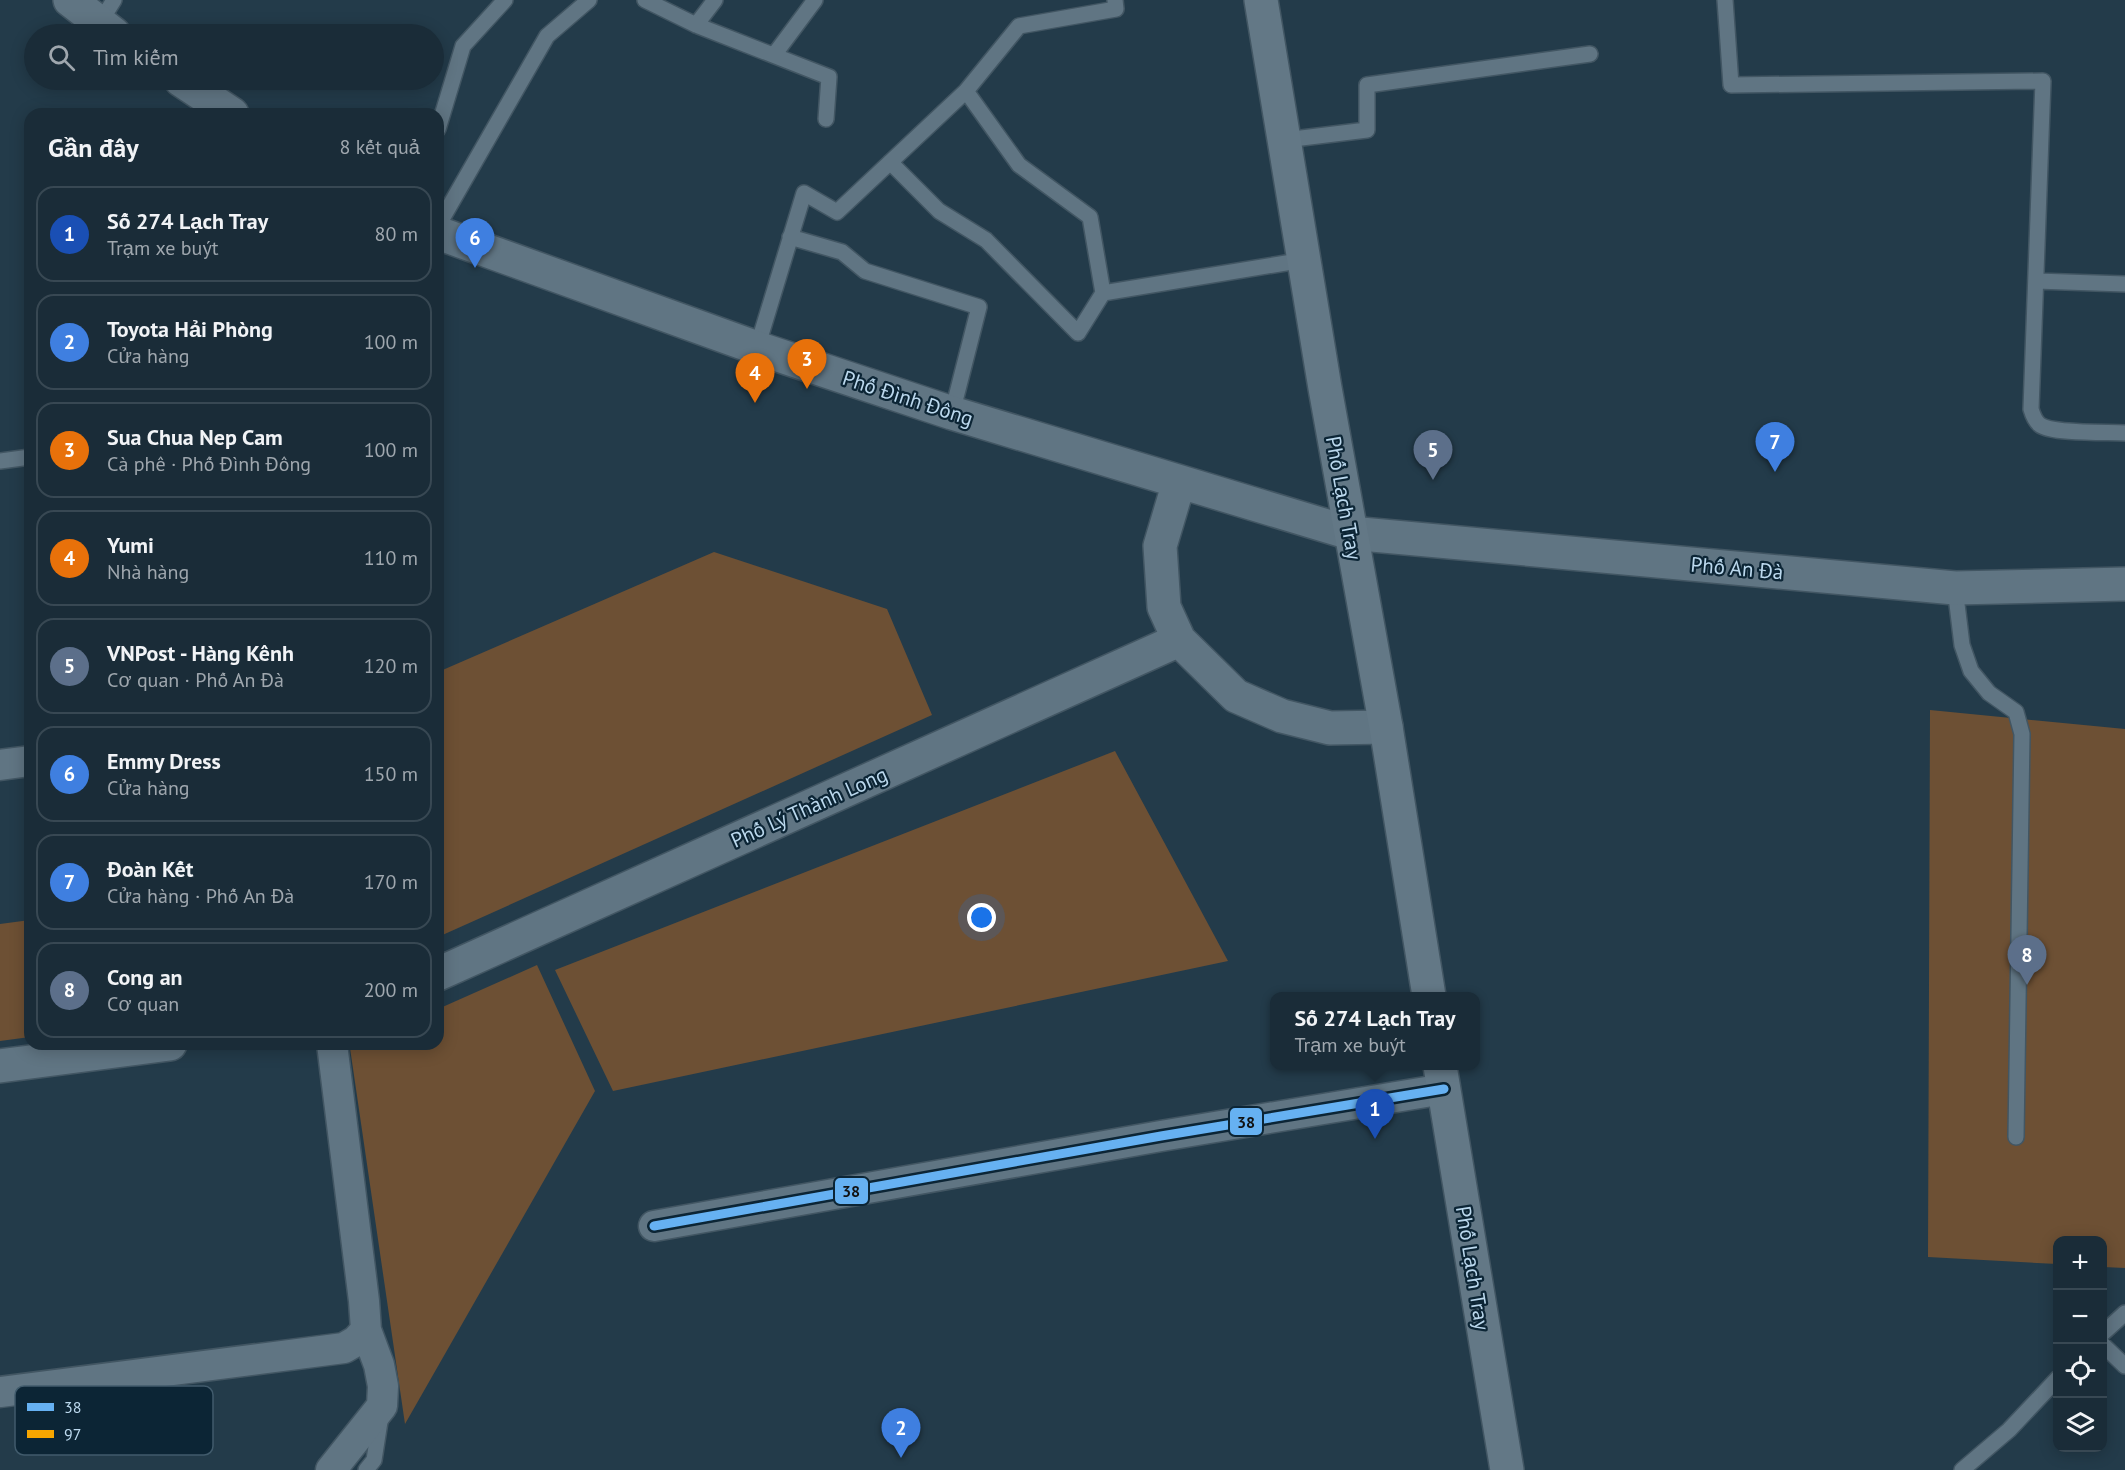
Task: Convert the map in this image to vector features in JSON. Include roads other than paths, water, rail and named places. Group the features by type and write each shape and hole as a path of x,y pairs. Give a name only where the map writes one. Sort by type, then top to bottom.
{"main road":[{"name":"Phố Lạch Tray","path":"1261,0 1350,533 1386,727 1428,992"},
{"name":"Phố Lạch Tray","path":"1442,1077 1507,1470"}],"street":[{"path":"70,0 109,20"},
{"path":"196,90 223,108"},
{"name":"Phố Đình Đông","path":"444,235 757,348 952,413 1350,533"},
{"path":"1179,482 1160,546 1164,606 1179,640 1236,696 1282,716 1330,728 1386,727"},
{"name":"Phố An Đà","path":"1350,533 1956,588 2125,584"},
{"name":"Phố Lý Thành Long","path":"444,971 1179,640"},
{"path":"0,765 24,763"},
{"path":"0,1066 124,1050"},
{"path":"330,1470 382,1406 383,1386 379,1365 366,1330 333,1050"},
{"path":"654,1226 1161,1136 1442,1077"},
{"path":"47,1386 344,1348 356,1341 366,1330"},
{"path":"0,1392 15,1390"}],"lane":[{"path":"444,109 463,46 505,0"},
{"path":"444,216 547,36 589,0"},
{"path":"645,0 696,25 829,77 826,119"},
{"path":"696,25 714,0"},
{"path":"774,55 814,0"},
{"path":"757,348 804,193 837,212 966,91 1019,26 1116,9 1115,0"},
{"path":"1725,0 1731,85 2043,81 2031,409 2033,418 2041,426 2053,430 2125,433"},
{"path":"1285,140 1367,130 1367,85 1590,54"},
{"path":"890,162 939,212 986,240 1078,333 1103,293 1090,217 1019,165 966,91"},
{"path":"790,237 842,252 865,271 979,307 952,413"},
{"path":"1103,293 1304,260"},
{"path":"2036,281 2125,284"},
{"path":"0,461 24,458"},
{"path":"1956,588 1962,645 1971,671 1989,693 2016,712 2022,735 2016,1137"},
{"path":"2107,1330 2125,1313"},
{"path":"2107,1348 2125,1366"},
{"path":"1962,1470 2009,1430 2053,1383"},
{"path":"366,1470 374,1460 382,1406"}],"place":[{"name":"Emmy Dress","path":"475,268"},
{"name":"Sua Chua Nep Cam","path":"807,389"},
{"name":"Yumi","path":"755,403"},
{"name":"Đoàn Kết","path":"1775,472"},
{"name":"VNPost - Hàng Kênh","path":"1433,480"},
{"name":"Cong an","path":"2027,985"},
{"name":"Số 274 Lạch Tray","path":"1375,1139"},
{"name":"Toyota Hải Phòng","path":"901,1458"}]}
